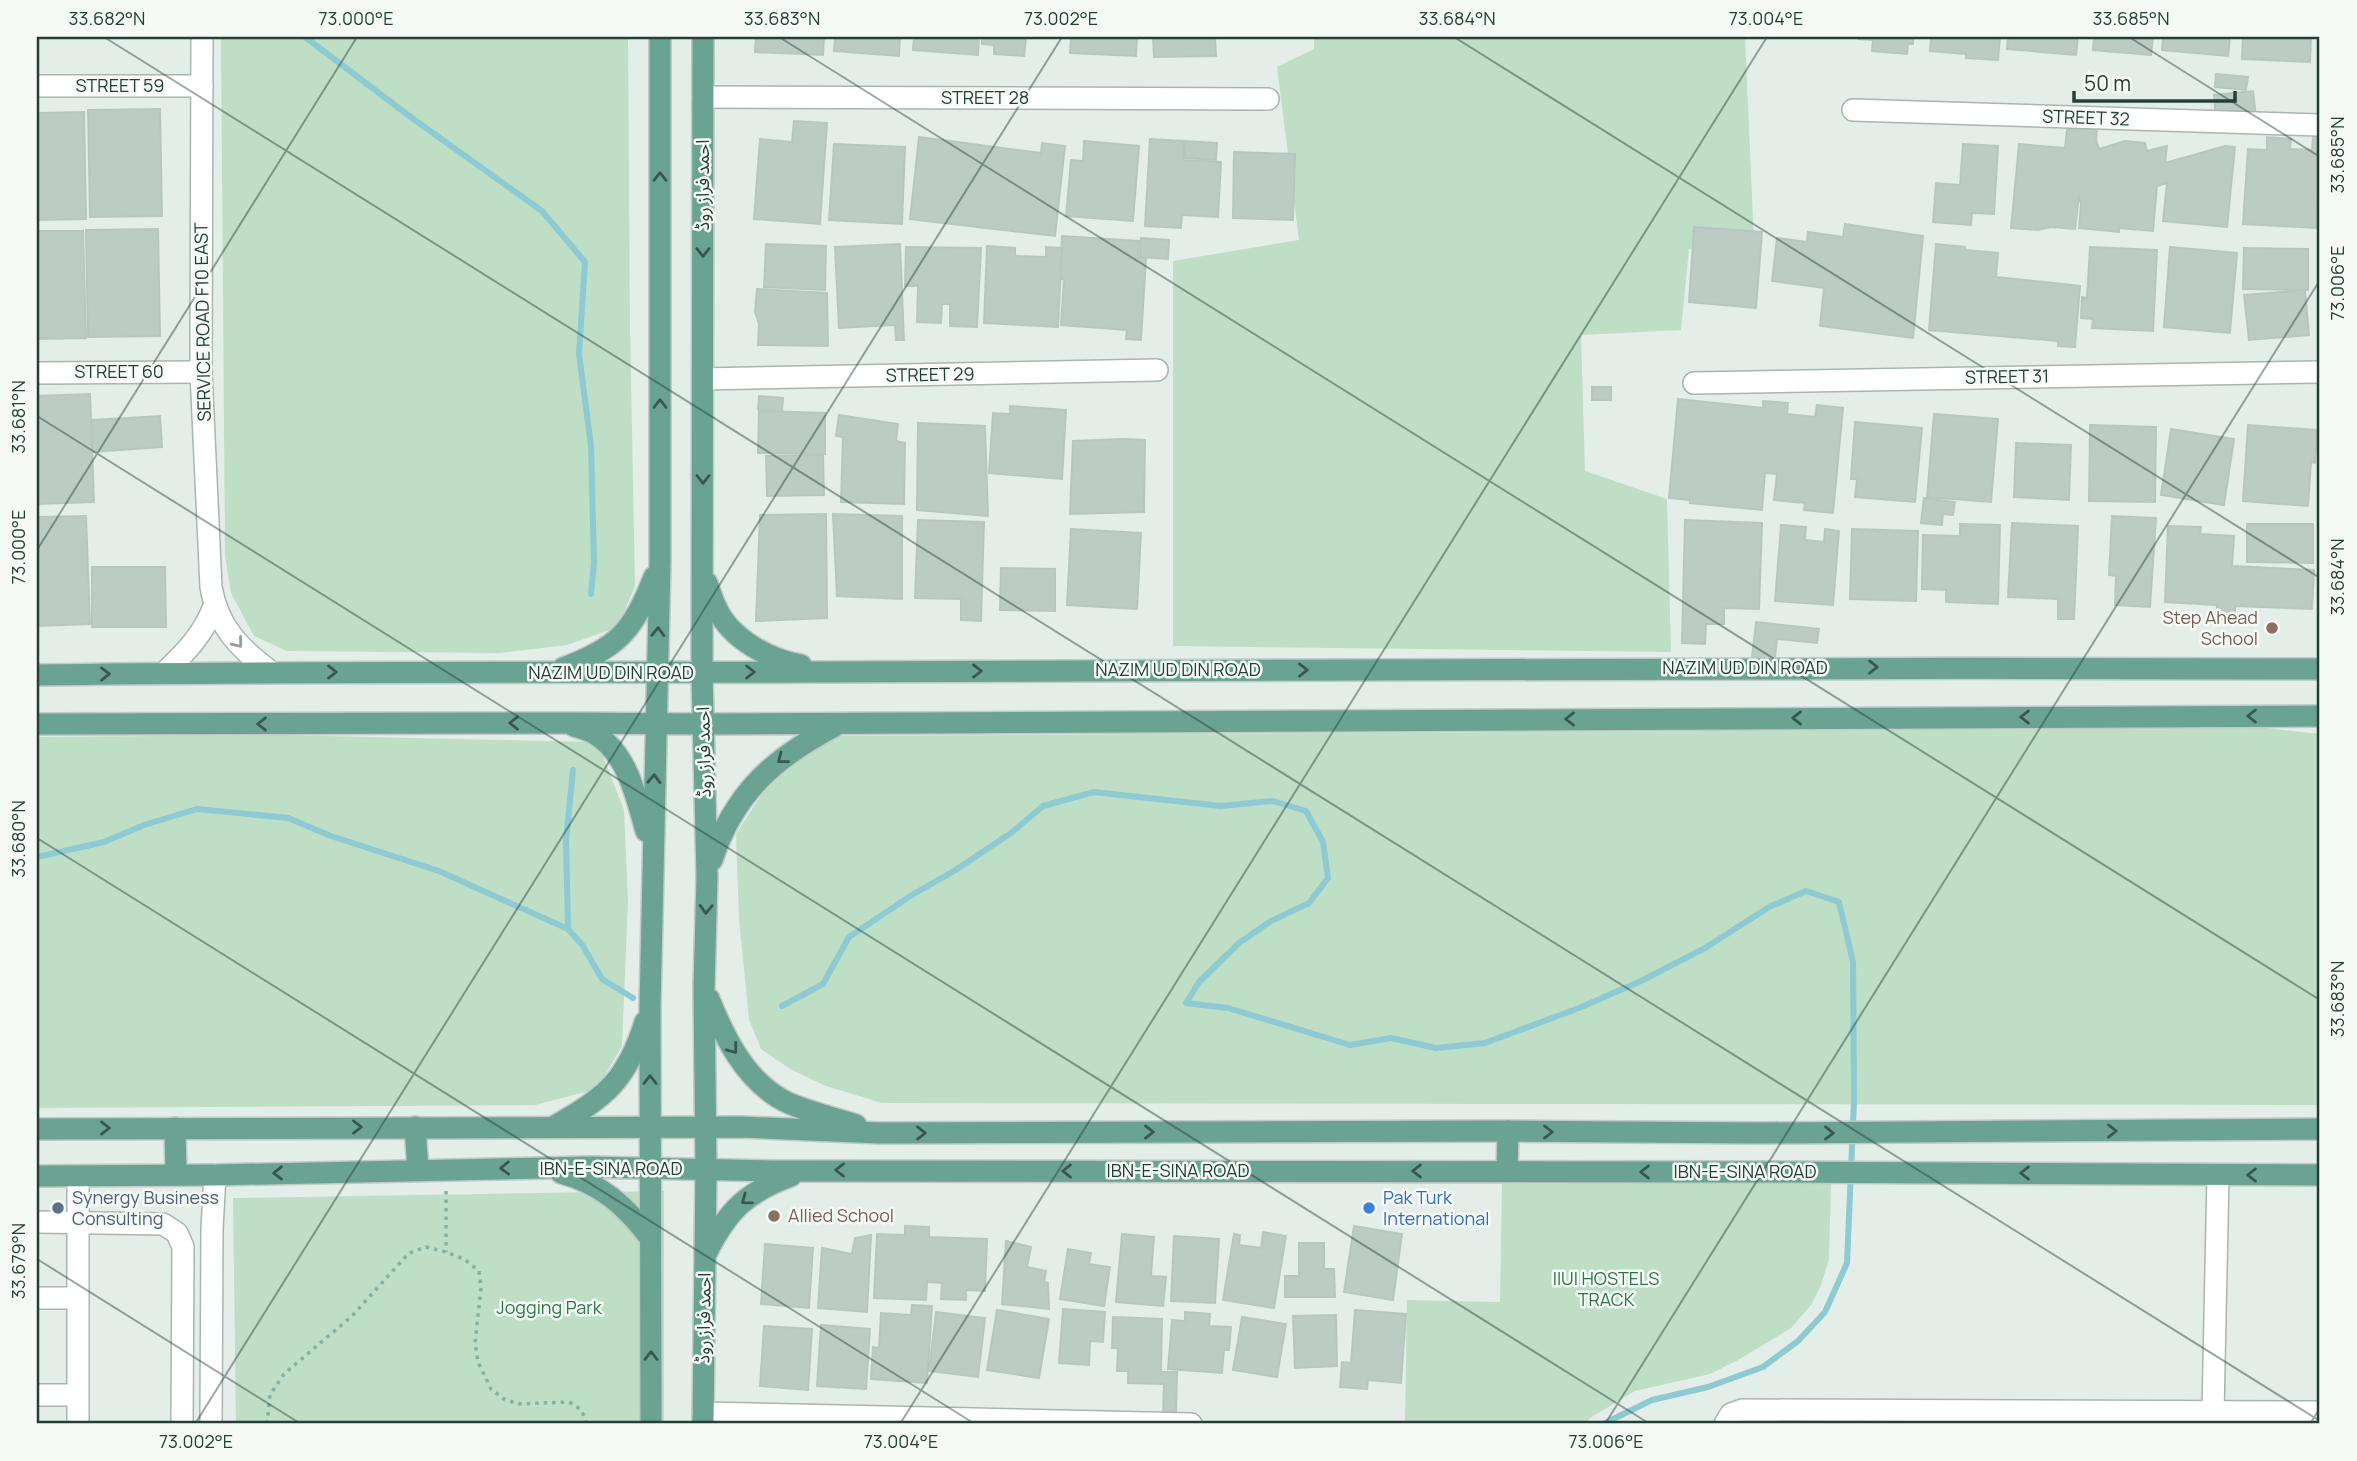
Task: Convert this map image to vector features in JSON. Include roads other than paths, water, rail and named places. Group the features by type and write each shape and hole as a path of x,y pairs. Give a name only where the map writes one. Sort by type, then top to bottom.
{"main road":[{"path":"651,1424 650,1007 660,563 660,37"},
{"name":"احمد فراز روڈ","path":"703,37 702,673 707,877 704,987 706,1170 703,1419"},
{"path":"548,673 588,659 622,636 642,608 660,563"},
{"path":"703,572 718,612 744,641 783,662 836,672"},
{"name":"NAZIM UD DIN ROAD","path":"37,675 1895,667 2320,670"},
{"path":"37,724 704,724 2320,716"},
{"path":"566,723 595,734 618,755 630,779 652,850"},
{"path":"707,877 720,837 741,800 780,760 802,743 840,723"},
{"path":"704,987 725,1038 756,1080 781,1100 880,1133"},
{"path":"553,1127 586,1108 614,1086 634,1052 650,1007"},
{"path":"415,1127 418,1170"},
{"path":"37,1129 706,1127 880,1133 1761,1133 2320,1129"},
{"path":"175,1128 176,1175"},
{"path":"1507,1171 1508,1131"},
{"path":"543,1168 585,1180 602,1190 634,1216 650,1238"},
{"name":"IBN-E-SINA ROAD","path":"37,1176 543,1168 2320,1175"},
{"path":"705,1256 719,1228 737,1206 768,1184 806,1170"}],"street":[{"name":"SERVICE ROAD F10 EAST","path":"202,37 201,372 211,587 214,606 226,629 245,653 271,672"},
{"name":"STREET 59","path":"37,86 202,86"},
{"name":"STREET 28","path":"703,97 1268,99"},
{"name":"STREET 32","path":"1853,110 2320,125"},
{"name":"STREET 29","path":"702,379 1157,370"},
{"name":"STREET 60","path":"37,373 201,372"},
{"name":"STREET 31","path":"1694,383 2320,372"},
{"path":"164,673 184,654 207,625 214,606"},
{"path":"211,1424 212,1229 215,1175"},
{"path":"2213,1412 2218,1175"},
{"path":"78,1176 78,1424"},
{"path":"37,1222 163,1224 177,1233 183,1247 182,1424"},
{"path":"37,1298 77,1298"},
{"path":"37,1395 78,1395"},
{"path":"1725,1424 1731,1414 1742,1410 2320,1412"},
{"path":"703,1419 1191,1424"}],"waterway":[{"path":"305,37 542,211 585,262 579,354 591,446 594,563 591,594"},
{"path":"568,929 566,840 573,770"},
{"path":"782,1006 823,984 849,937 1011,833 1043,806 1094,792 1221,806 1273,801 1306,811 1323,842 1328,878 1309,903 1271,921 1239,943 1199,982 1186,1003 1228,1008 1350,1045 1391,1038 1436,1048 1485,1043 1579,1008 1641,981 1705,948 1769,907 1806,891 1839,902 1853,962 1854,1101 1847,1263 1825,1312 1798,1341 1763,1367 1708,1387 1652,1400 1603,1424"},
{"path":"37,857 104,842 144,825 197,809 288,818 331,836 439,871 568,929 583,946 602,979 633,998"}],"place":[{"name":"Step Ahead School","path":"2272,628"},
{"name":"Synergy Business Consulting","path":"58,1208"},
{"name":"Pak Turk International","path":"1369,1208"},
{"name":"Allied School","path":"774,1216"}],"park label":[{"name":"IIUI HOSTELS TRACK","path":"1606,1289"},
{"name":"Jogging Park","path":"549,1308"}]}
